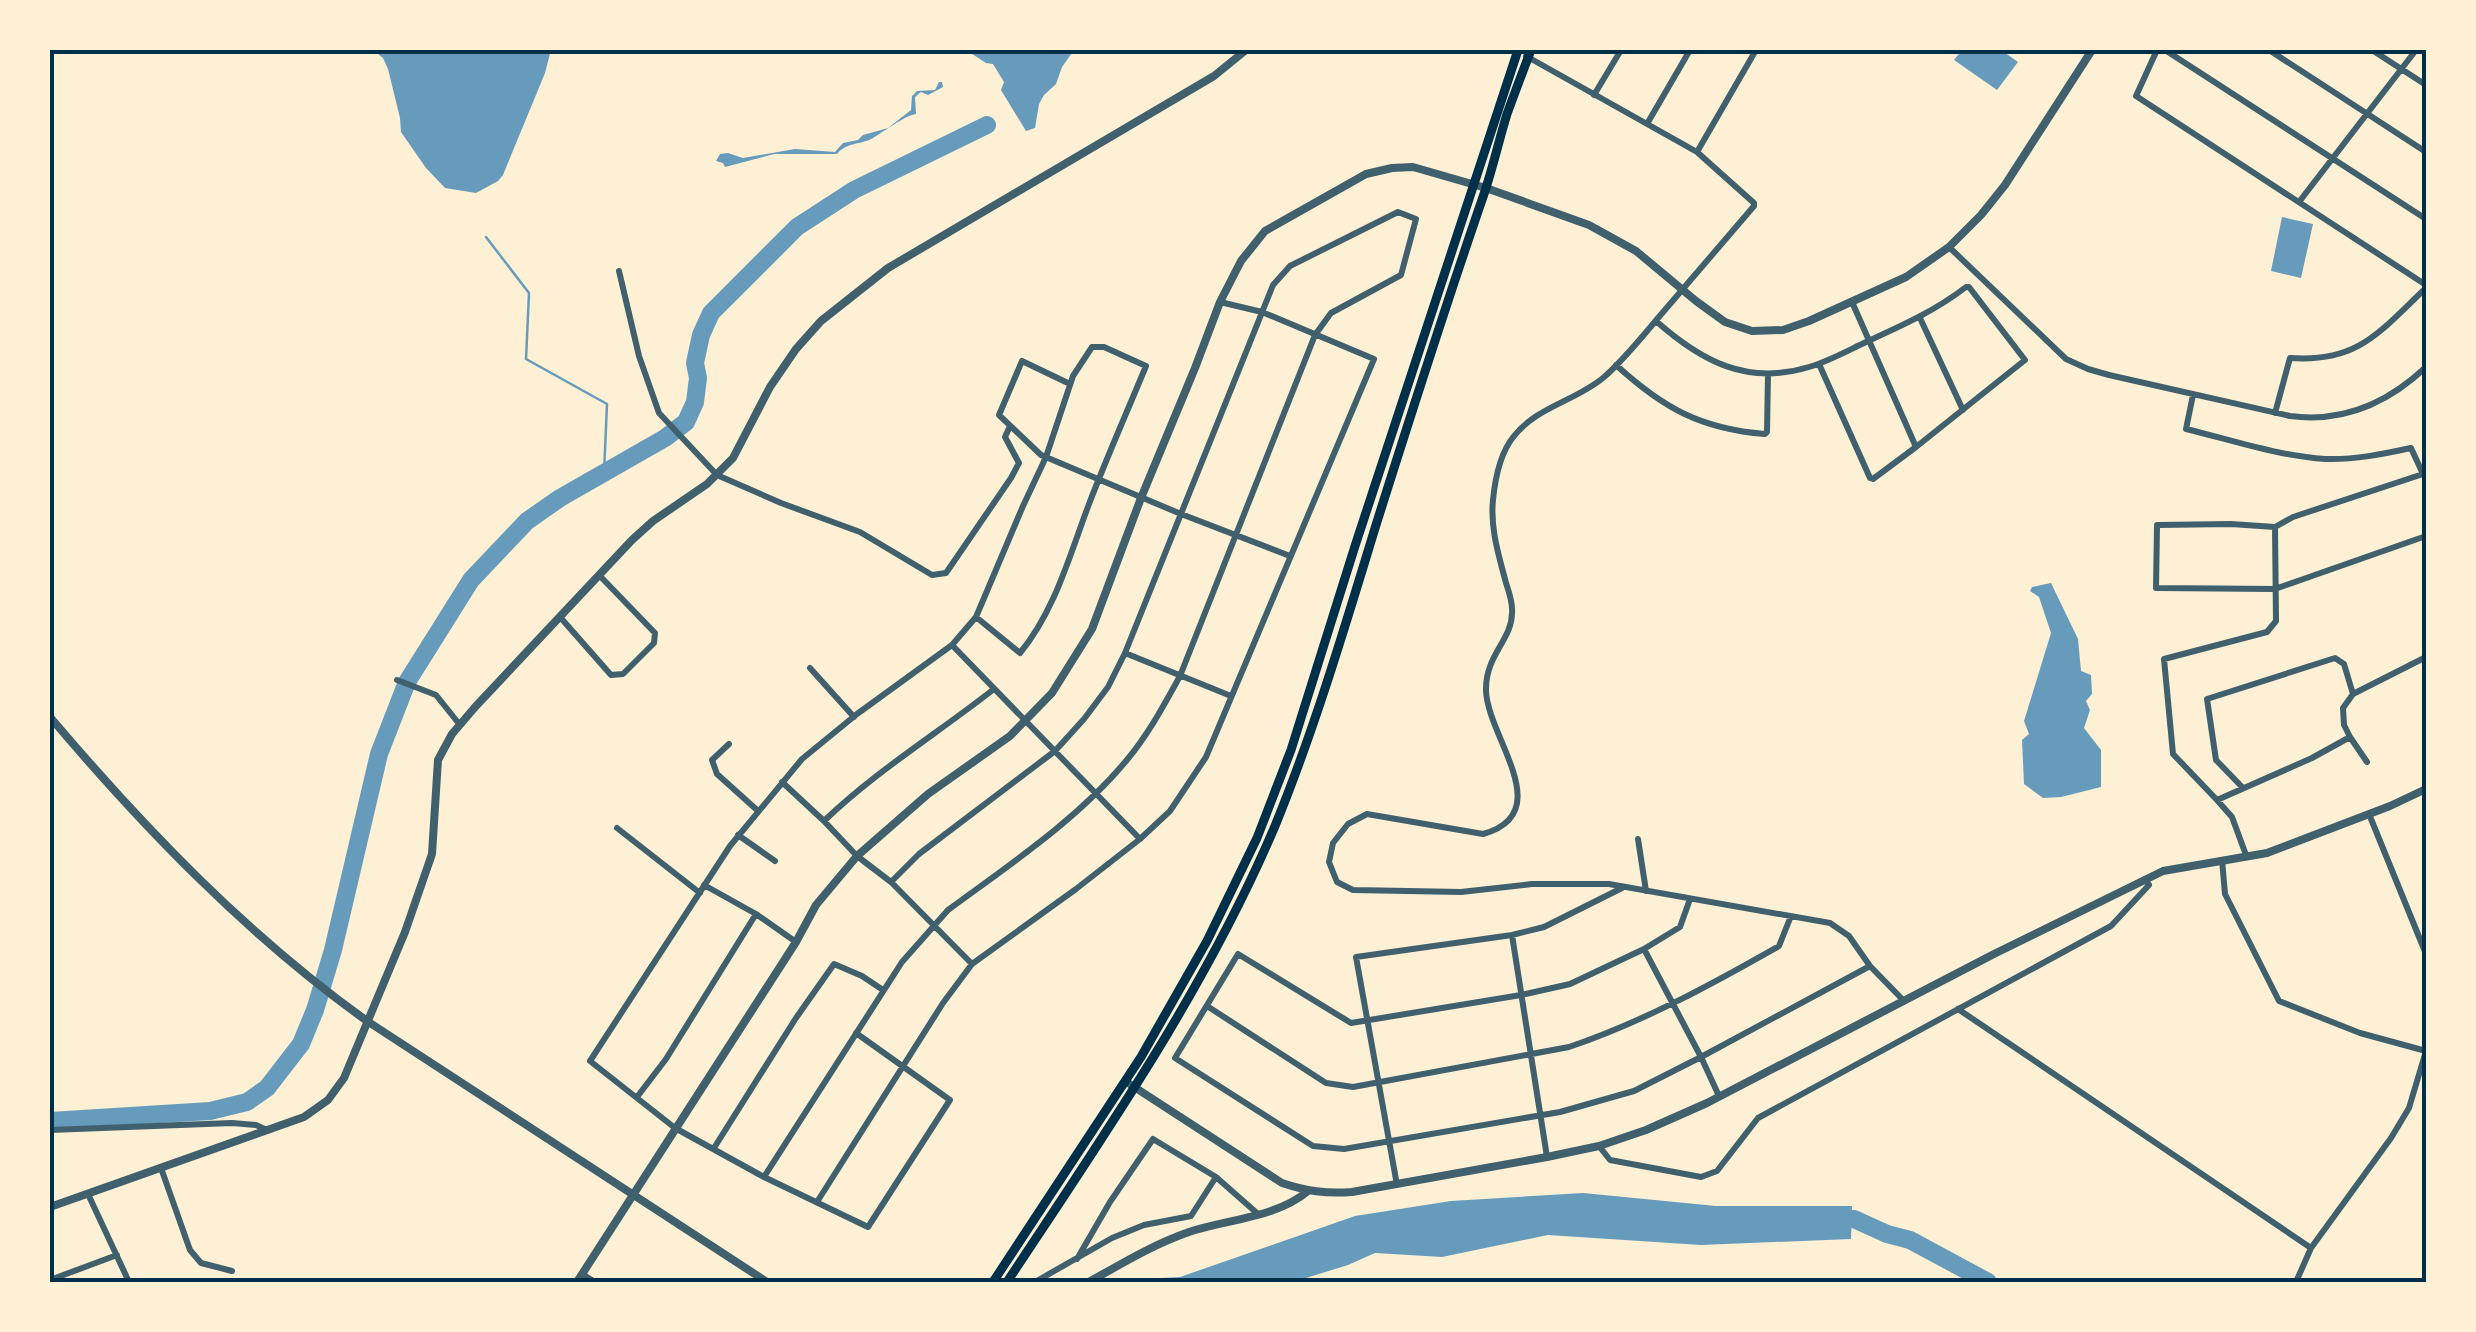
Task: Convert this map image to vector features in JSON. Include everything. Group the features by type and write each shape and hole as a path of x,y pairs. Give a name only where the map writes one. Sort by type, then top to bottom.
{"main road":[{"path":"993,1282 1130,1084 1141,1057 1208,941 1257,838 1286,764 1517,51"},
{"path":"1012,1280 1218,946 1281,809 1343,632 1530,54"}],"street":[{"path":"50,1207 304,1117 328,1100 344,1078 432,854 438,760 460,725 652,521 717,475 734,458 770,387 821,321 888,268 1214,76 1246,50"},
{"path":"1594,95 1621,50"},
{"path":"1647,124 1690,50"},
{"path":"1696,152 1756,50"},
{"path":"595,1282 580,1278 816,905 857,856 928,794 1026,723 1052,693 1092,629 1220,302 1241,261 1266,231 1366,174 1413,167 1486,188 1604,232 1636,250 1725,322 1766,332 1795,327 1906,277 1949,247 1994,201 2092,50"},
{"path":"2157,50 2136,96 2426,286 2370,340 2352,350 2325,358 2290,358 2275,413"},
{"path":"2165,50 2426,219"},
{"path":"2269,50 2426,152"},
{"path":"2372,50 2426,85"},
{"path":"2298,202 2416,50"},
{"path":"1517,51 1530,54 1696,152 1754,203 1616,365 1590,388 1526,422 1506,447 1493,500 1493,529 1512,618 1488,670 1486,696 1518,785 1513,817 1499,830 1483,834 1367,814 1348,824 1333,843 1329,862 1337,882 1353,890 1461,892 1532,884 1610,884 1830,923 1849,936 1870,966 1904,1001"},
{"path":"764,1177 883,990 932,925 1097,792 1128,759 1153,723 1180,676 1315,335 1331,313 1401,275 1416,219 1398,212 1290,266 1274,285 1125,653 1108,686 1055,750 919,854 891,882"},
{"path":"1949,247 2042,338 2066,359 2088,369 2275,413 2316,418 2373,404 2400,389 2426,367"},
{"path":"619,271 639,356 659,413 717,475 860,532 932,575 946,573 1011,478 1018,463 1005,437 1010,426"},
{"path":"1656,321 1705,358 1729,368 1768,374 1819,364 1920,318 1966,287 2025,360 1872,479 1819,364"},
{"path":"818,1202 972,964 1140,839 1170,811 1206,757 1374,359 1262,312 1220,302"},
{"path":"1852,302 1916,447"},
{"path":"1920,318 1963,410"},
{"path":"856,1033 950,1100 868,1226 764,1177 675,1128 590,1061 738,836 782,782 802,759 854,717 952,646 976,617 1046,457 1070,384 1092,347 1104,347 1146,366 1034,636 1020,653 976,617"},
{"path":"1070,384 1022,360 999,415 1041,456 1290,556"},
{"path":"1616,365 1648,394 1681,414 1726,430 1765,434 1768,374"},
{"path":"2193,395 2186,429 2324,459 2360,458 2412,448 2424,473 2274,527 2158,525 2156,588 2275,589 2426,536"},
{"path":"2246,856 2232,817 2173,754 2164,658 2267,632 2276,620 2274,527"},
{"path":"560,616 612,675 622,674 654,643 655,633 599,575"},
{"path":"952,646 1140,839"},
{"path":"1125,653 1231,696"},
{"path":"2366,762 2344,725 2343,708 2353,694 2426,657"},
{"path":"2243,788 2216,760 2207,698 2334,658 2344,664 2353,694"},
{"path":"810,668 854,717"},
{"path":"398,680 436,694 460,725"},
{"path":"824,821 848,798 994,689"},
{"path":"50,716 127,806 200,882 349,1008 766,1282"},
{"path":"2217,800 2350,737"},
{"path":"730,744 712,760 717,774 758,810"},
{"path":"782,782 857,856 891,882 972,964"},
{"path":"1130,1084 1282,1182 1329,1194 1397,1185 1599,1146 1646,1130 1719,1096 2162,871 2268,854 2426,789"},
{"path":"2370,814 2426,954"},
{"path":"617,828 702,889 756,914 796,942"},
{"path":"738,836 775,861"},
{"path":"1638,839 1646,891"},
{"path":"2222,860 2226,894 2279,1001 2360,1034 2426,1051 2408,1108 2391,1138 2311,1248 2296,1282"},
{"path":"1599,1146 1610,1160 1701,1177 1717,1171 1758,1118 2110,926 2149,885 2145,879"},
{"path":"1397,1185 1356,958 1512,935 1544,926 1624,887"},
{"path":"1690,899 1680,927 1570,984 1351,1023 1238,954 1175,1058 1312,1146 1344,1148 1560,1112 1634,1091 1870,966"},
{"path":"637,1097 666,1060 756,914"},
{"path":"1206,1006 1326,1083 1353,1086 1570,1047 1602,1036 1672,1004 1779,946 1791,916"},
{"path":"1512,935 1547,1157"},
{"path":"1644,948 1719,1096"},
{"path":"714,1148 834,964 883,990"},
{"path":"1958,1009 2311,1248"},
{"path":"50,1130 232,1123 268,1130"},
{"path":"1077,1259 1152,1139 1216,1178 1258,1214"},
{"path":"160,1168 190,1250 202,1263 232,1271"},
{"path":"1034,1282 1112,1238 1144,1225 1191,1216 1216,1178"},
{"path":"1089,1282 1188,1232 1292,1204 1308,1191"},
{"path":"88,1194 129,1282"},
{"path":"50,1280 117,1255"}],"water":[{"path":"373,50 551,50 545,73 498,181 476,193 445,188 401,132 388,69"},
{"path":"966,50 1074,50 1056,84 1039,104 1035,128 1026,131 1001,90 1004,82 993,64"},
{"path":"1962,50 2001,50 2018,62 1997,90 1954,60"},
{"path":"939,82 943,87 928,95 921,92 915,97 916,114 837,154 774,154 725,167 716,161 720,154 728,153 743,158 795,149 835,152 843,143 888,128 911,110 912,96 917,91 935,90"},
{"path":"2282,217 2313,224 2301,278 2271,271"},
{"path":"2051,583 2078,639 2081,671 2091,675 2092,694 2086,701 2090,710 2084,728 2101,750 2101,787 2043,798 2024,784 2022,740 2029,734 2024,721 2051,633 2039,597 2030,591 2032,587"},
{"path":"1583,1193 1716,1206 1852,1206 1851,1239 1701,1245 1548,1235 1442,1257 1375,1253 1293,1282 1133,1282 1180,1277 1355,1216 1451,1201"}],"waterway":[{"path":"50,1121 210,1111 247,1102 267,1088 301,1044 315,1010 379,754 407,682 471,580 527,521 686,422 695,402 695,363 701,335 711,313 797,227 854,190 987,125"},
{"path":"486,237 529,293 526,359 607,404 604,473"},
{"path":"1828,1220 1854,1219 1910,1240 1988,1282"}]}
